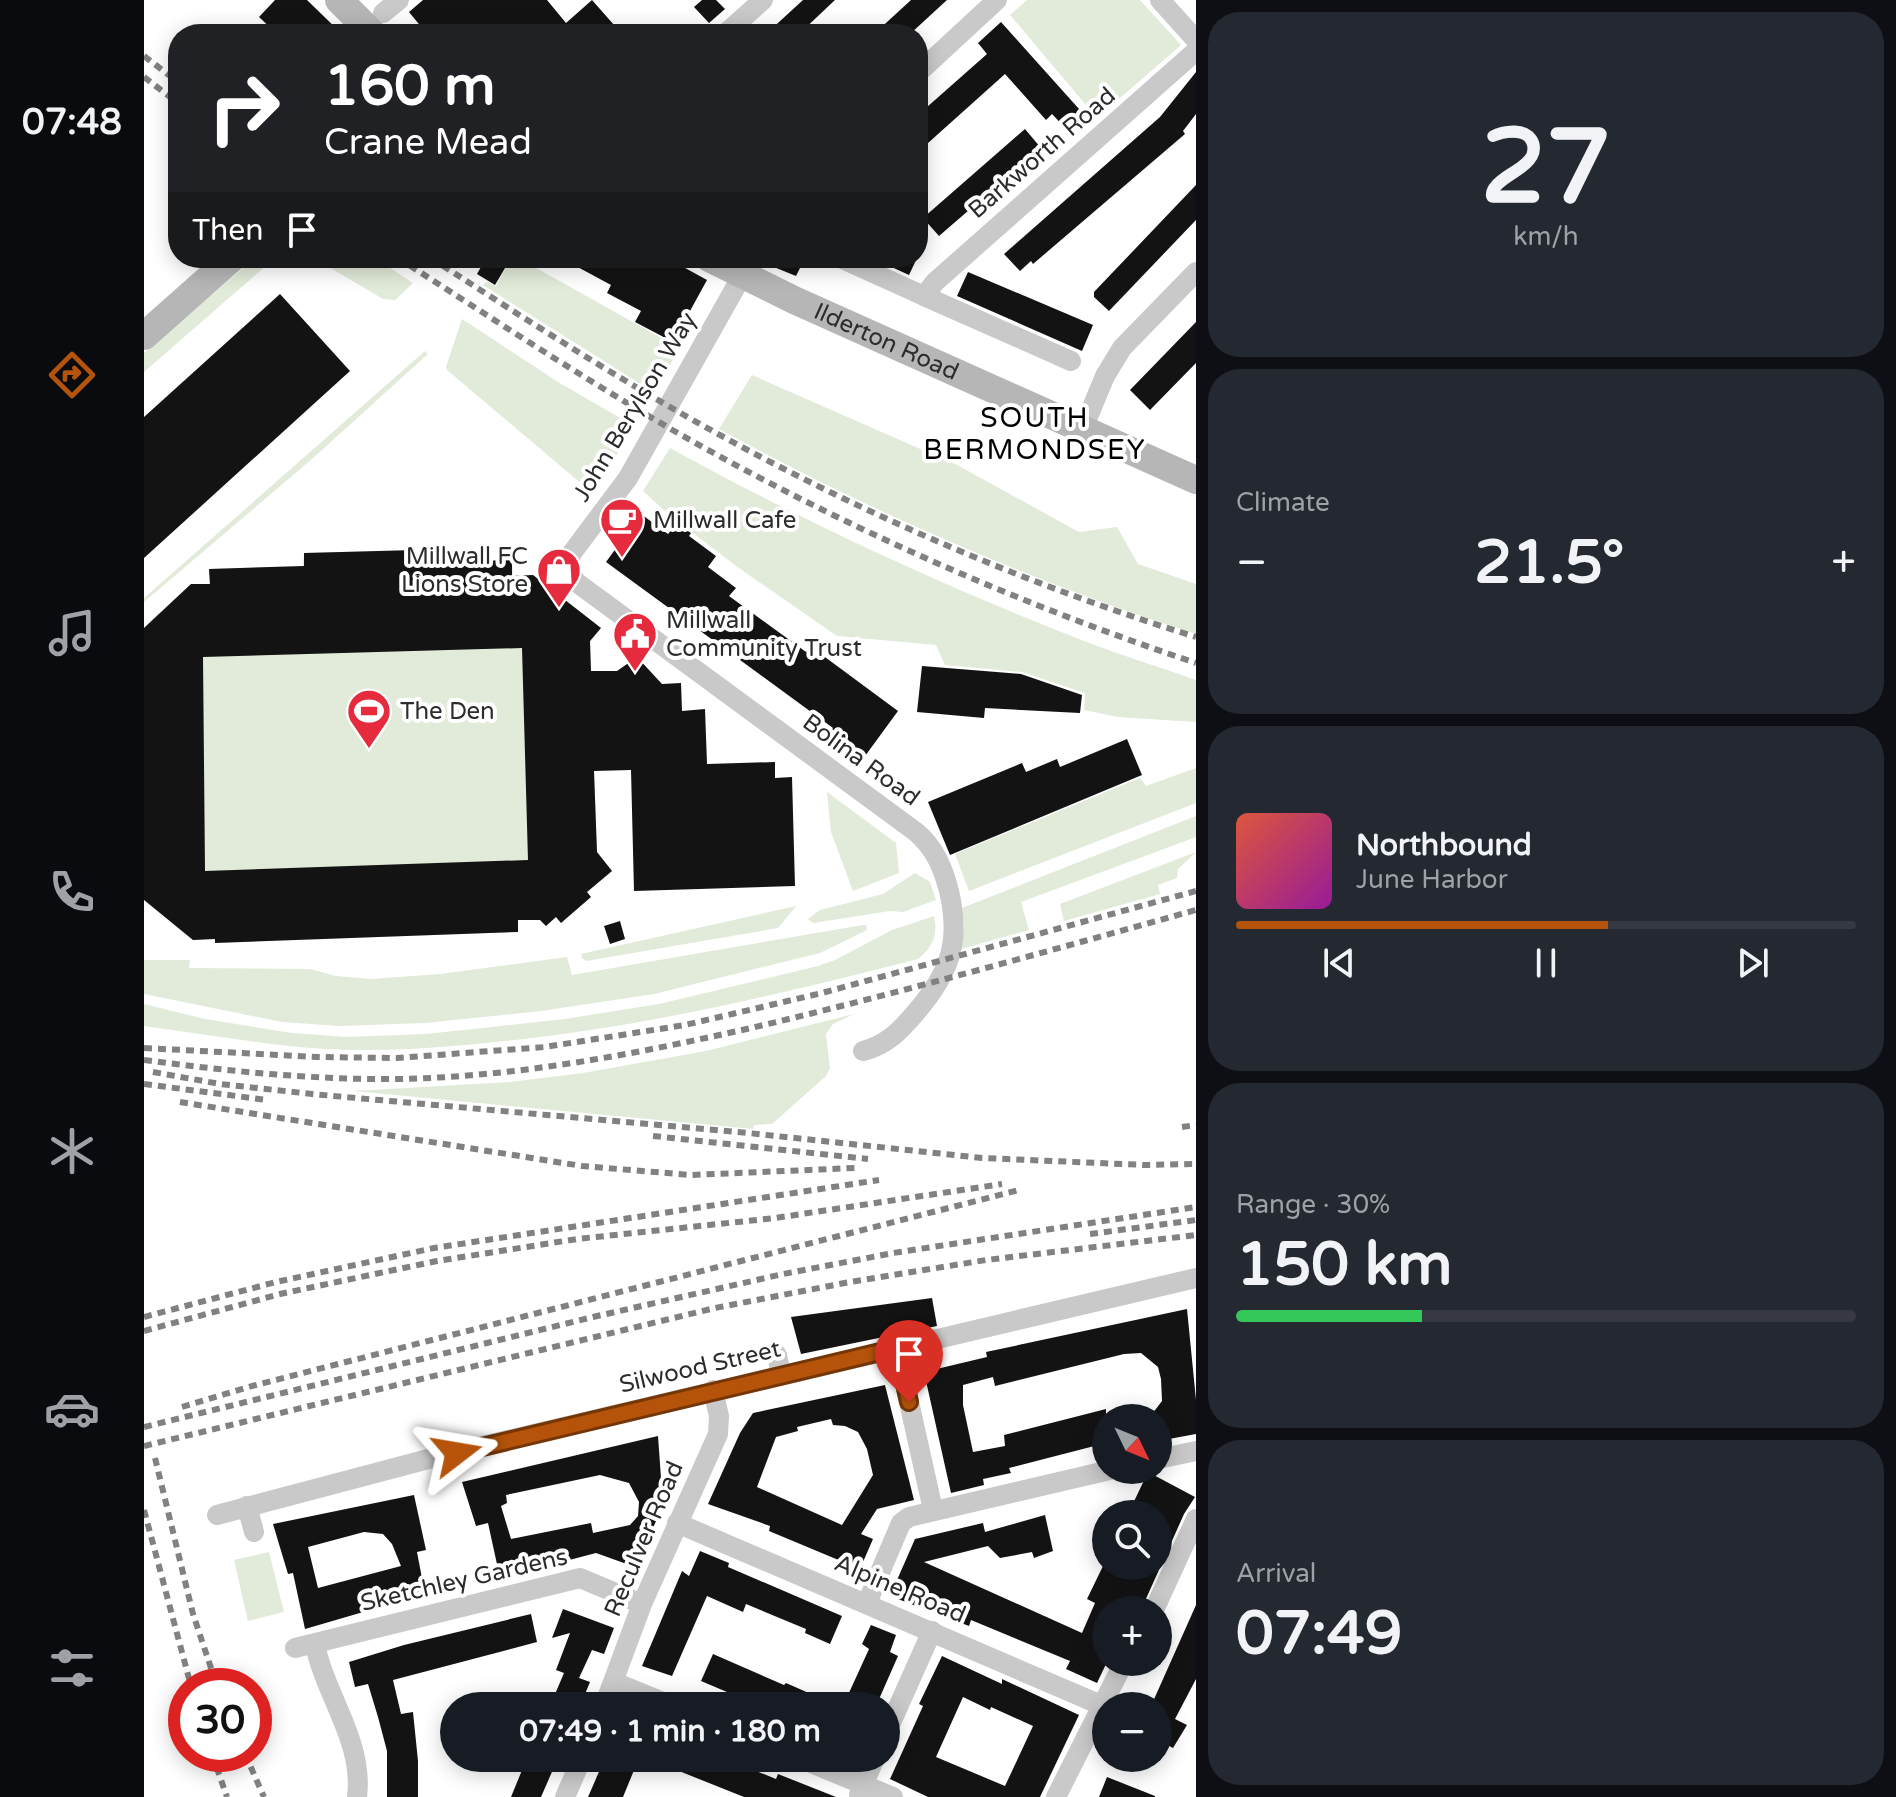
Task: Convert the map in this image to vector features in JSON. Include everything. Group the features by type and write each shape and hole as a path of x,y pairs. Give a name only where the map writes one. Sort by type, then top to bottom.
{"street":[{"path":"339,0 385,16"},
{"path":"928,64 997,0"},
{"path":"1160,0 1196,40"},
{"path":"734,24 754,3"},
{"name":"Barkworth Road","path":"924,296 935,282 1196,51"},
{"path":"144,336 221,268"},
{"name":"John Berylson Way","path":"567,563 628,478 746,268"},
{"name":"Ilderton Road","path":"751,268 1083,429 1196,480"},
{"path":"862,268 1071,361"},
{"path":"1083,429 1105,376 1122,348 1196,272"},
{"name":"Bolina Road","path":"567,563 568,571 576,582 910,827 932,849 941,866 954,911 952,950 935,987 908,1022 887,1042 863,1051"},
{"name":"Silwood Street","path":"217,1515 713,1390 779,1365 897,1348 1196,1278"},
{"path":"897,1348 933,1510"},
{"name":"Reculver Road","path":"610,1692 642,1604 718,1434 719,1416 713,1390"},
{"path":"1172,1456 1196,1451"},
{"path":"867,1603 901,1523 909,1517 1092,1474"},
{"path":"247,1506 254,1532"},
{"path":"1160,1596 1196,1519"},
{"name":"Alpine Road","path":"677,1523 1092,1701"},
{"name":"Sketchley Gardens","path":"357,1797 353,1749 343,1718 318,1665 305,1646 580,1578 642,1604"},
{"path":"900,1703 932,1631"},
{"path":"614,1682 639,1692"},
{"path":"1056,1797 1092,1723"},
{"path":"565,1797 576,1772"},
{"path":"825,1772 861,1791 893,1797"},
{"path":"861,1791 869,1772"}],"green space":[{"path":"1027,0 1140,0 1181,45 1097,118 1010,15"},
{"path":"243,268 264,268 144,372 144,353"},
{"path":"330,268 390,268 413,283 395,300 383,299"},
{"path":"506,268 536,268 674,345 675,356 655,393 483,285 487,282 496,286"},
{"path":"462,319 558,382 634,426 610,466 590,491 447,370"},
{"path":"425,351 428,354 312,459 144,602 144,598"},
{"path":"752,375 959,466 1079,532 1117,527 1138,564 1196,584 1196,634 1073,591 953,543 835,489 719,429"},
{"path":"670,448 768,500 917,571 1085,641 1196,680 1196,722 1118,717 1084,710 1085,693 1022,672 945,665 936,645 837,636 736,566 643,491"},
{"name":"The Den","path":"416,550 417,563 512,560 513,576 533,575 601,628 590,642 597,858 602,859 612,871 587,892 591,897 561,923 555,917 546,926 536,915 518,920 518,932 215,943 214,939 193,940 175,926 184,914 144,900 144,627 191,584 209,584 209,569 303,566 304,553"},
{"path":"1196,768 1196,803 969,891 955,854 1140,778 1146,786"},
{"path":"827,792 896,843 899,873 853,891 831,832"},
{"path":"1196,816 1196,837 1021,902 1029,930 961,949 964,925 962,908"},
{"path":"1196,852 1178,869 1177,878 1158,885 1160,894 1064,921 1060,904"},
{"path":"915,873 930,882 936,900 903,912 890,911 813,923 808,919 820,910 883,894"},
{"path":"796,906 778,928 586,961 581,954"},
{"path":"934,916 933,940 918,959 708,1009 549,1036 431,1048 346,1050 280,1045 144,1026 144,1004 205,1019 292,1033 347,1037 426,1034 565,1019 659,1004 818,966 892,930"},
{"path":"866,925 867,930 820,953 654,994 541,1011 425,1023 340,1026 282,1022 144,994 144,960 190,960 189,968 310,969 336,976 371,979 440,974 567,957 572,975"},
{"path":"854,1014 833,1024 826,1034 830,1068 826,1076 772,1124 754,1125 753,1129 353,1091 510,1082 583,1073 706,1051"},
{"path":"269,1552 284,1612 248,1621 234,1560"}],"building":[{"path":"275,0 307,0 332,24 266,24 259,17"},
{"path":"423,0 547,0 566,23 592,0 613,24 419,24 409,12"},
{"path":"702,0 716,0 725,9 709,23 694,7"},
{"path":"803,0 835,0 810,24 777,24"},
{"path":"911,0 947,0 921,24 885,24"},
{"path":"1001,22 1088,119 1071,134 1052,114 1046,120 1005,74 928,143 928,106 987,54 978,43"},
{"path":"1196,72 1196,114 1183,131 1185,134 1033,264 1031,261 1020,271 1004,254 1160,117"},
{"path":"1025,129 1041,148 939,236 928,224 928,214"},
{"path":"1196,185 1196,220 1109,311 1094,297 1094,292"},
{"path":"480,268 505,268 495,285 477,274"},
{"path":"580,268 685,268 707,280 673,342 635,322 641,311 607,293 611,285"},
{"path":"776,268 800,268 796,276"},
{"path":"894,268 912,268 909,275"},
{"path":"968,272 1093,325 1082,351 957,296"},
{"path":"280,294 350,371 144,558 144,417"},
{"path":"1196,322 1196,363 1150,410 1130,390"},
{"path":"641,514 668,534 677,523 691,533 689,536 716,556 708,567 736,588 729,596 806,652 810,646 898,711 857,767 823,742 833,728 606,562"},
{"path":"416,550 416,563 512,560 512,576 533,575 601,628 590,641 591,671 617,671 637,657 662,684 681,683 682,711 705,709 707,764 775,762 775,778 792,777 795,886 634,891 631,770 594,771 597,852 612,871 587,892 591,897 561,923 556,917 546,926 540,920 518,920 518,932 215,943 215,939 193,940 144,900 144,628 191,584 210,584 209,569 304,566 304,553","holes":["522,648 528,860 205,871 203,657"]},
{"path":"922,666 1021,674 1082,695 1080,713 985,708 984,718 917,712"},
{"path":"1127,739 1142,775 950,855 928,802 1022,763 1026,772 1057,759 1060,767"},
{"path":"620,921 625,939 610,944 604,926"},
{"path":"932,1298 937,1326 801,1354 791,1317"},
{"path":"1187,1309 1196,1400 1196,1434 1172,1438 1172,1404 1160,1404 1161,1379 1158,1367 1141,1353 1124,1354 995,1386 993,1377 963,1385 963,1405 973,1452 1005,1446 1004,1435 1092,1413 1092,1447 1009,1468 1011,1473 983,1479 984,1485 951,1493 924,1372 987,1357 986,1352"},
{"path":"885,1385 914,1500 877,1509 861,1534 873,1539 860,1569 769,1531 770,1526 708,1504 740,1433 753,1413","holes":["831,1419 833,1425 858,1432 867,1449 873,1475 842,1525 757,1487 776,1437 798,1431 797,1427"]},
{"path":"658,1436 663,1506 635,1567 596,1553 500,1578 488,1523 476,1526 462,1482","holes":["600,1475 629,1483 639,1502 638,1516 630,1525 593,1533 591,1523 511,1539 501,1506 507,1503 506,1495"]},
{"path":"1142,1484 1171,1484 1195,1497 1172,1541 1172,1500 1135,1500"},
{"path":"414,1495 426,1550 417,1552 425,1594 305,1629 293,1573 288,1574 273,1524","holes":["364,1532 383,1534 392,1544 401,1566 318,1588 308,1547"]},
{"path":"1045,1515 1053,1551 1034,1558 1032,1552 1000,1558 988,1546 924,1562 1082,1633 1092,1610 1092,1676 1100,1676 1097,1683 1066,1669 1070,1661 971,1620 969,1626 890,1596 915,1539 983,1523 985,1532"},
{"path":"700,1551 729,1563 728,1567 842,1616 830,1644 805,1633 806,1629 746,1604 743,1612 707,1596 672,1676 642,1666 682,1571 689,1576"},
{"path":"1096,1580 1154,1580 1147,1596 1092,1596 1092,1602 1087,1599"},
{"path":"1196,1605 1196,1679 1175,1719 1187,1725 1173,1748 1172,1692 1157,1692 1164,1676 1172,1676 1172,1659"},
{"path":"563,1609 614,1628 604,1654 592,1650 579,1678 590,1682 586,1692 556,1692 564,1673 556,1670 570,1633 552,1638"},
{"path":"531,1614 537,1642 393,1680 401,1714 413,1712 418,1797 387,1797 387,1751 378,1717 368,1684 355,1687 349,1662 404,1645"},
{"path":"871,1625 896,1635 890,1652 898,1656 882,1692 849,1692 869,1649 862,1644"},
{"path":"713,1654 806,1692 727,1692 701,1681"},
{"path":"942,1656 1002,1684 1002,1679 1079,1715 1040,1797 928,1797 890,1779 893,1772 900,1772 900,1757 923,1706 919,1704","holes":["963,1697 990,1710 991,1707 1033,1726 1005,1786 936,1757"]},
{"path":"521,1772 552,1772 541,1797 511,1797"},
{"path":"599,1772 633,1772 623,1797 588,1797"},
{"path":"682,1772 759,1772 776,1779 778,1774 836,1797 744,1797"},
{"path":"1107,1777 1155,1796 1155,1797 1099,1797"}],"railway":[{"path":"144,56 168,74"},
{"path":"144,77 168,95"},
{"path":"414,268 676,432 802,499 996,588 1196,663"},
{"path":"447,268 652,396 807,481 998,567 1196,637"},
{"path":"144,1048 397,1058 545,1047 685,1025 822,993 1196,891"},
{"path":"144,1060 270,1074 366,1079 442,1077 531,1069 664,1047 751,1028 1196,910"},
{"path":"153,1072 220,1084 312,1094 748,1133 982,1158 1145,1165 1196,1164"},
{"path":"144,1084 267,1100"},
{"path":"180,1102 582,1166 691,1175 855,1168"},
{"path":"1182,1127 1196,1125"},
{"path":"653,1136 868,1159"},
{"path":"144,1317 276,1282 434,1248 879,1180"},
{"path":"144,1331 280,1294 437,1261 577,1239 775,1218 1002,1184"},
{"path":"182,1407 252,1386 1019,1190"},
{"path":"144,1427 593,1317 783,1274 893,1253 1196,1207"},
{"path":"1090,1234 1196,1220"},
{"path":"144,1446 715,1308 986,1260 1196,1235"},
{"path":"155,1458 193,1614 211,1668"},
{"path":"144,1510 186,1668"},
{"path":"218,1772 227,1797"},
{"path":"253,1772 264,1797"}],"place":[{"name":"Millwall Cafe","path":"622,559"},
{"name":"Millwall FC Lions Store","path":"559,609"},
{"name":"Millwall Community Trust","path":"635,673"},
{"name":"The Den","path":"369,750"}],"district":[{"name":"SOUTH BERMONDSEY","path":"1035,434"}],"route":[{"path":"457,1453 897,1348 909,1402"}]}
